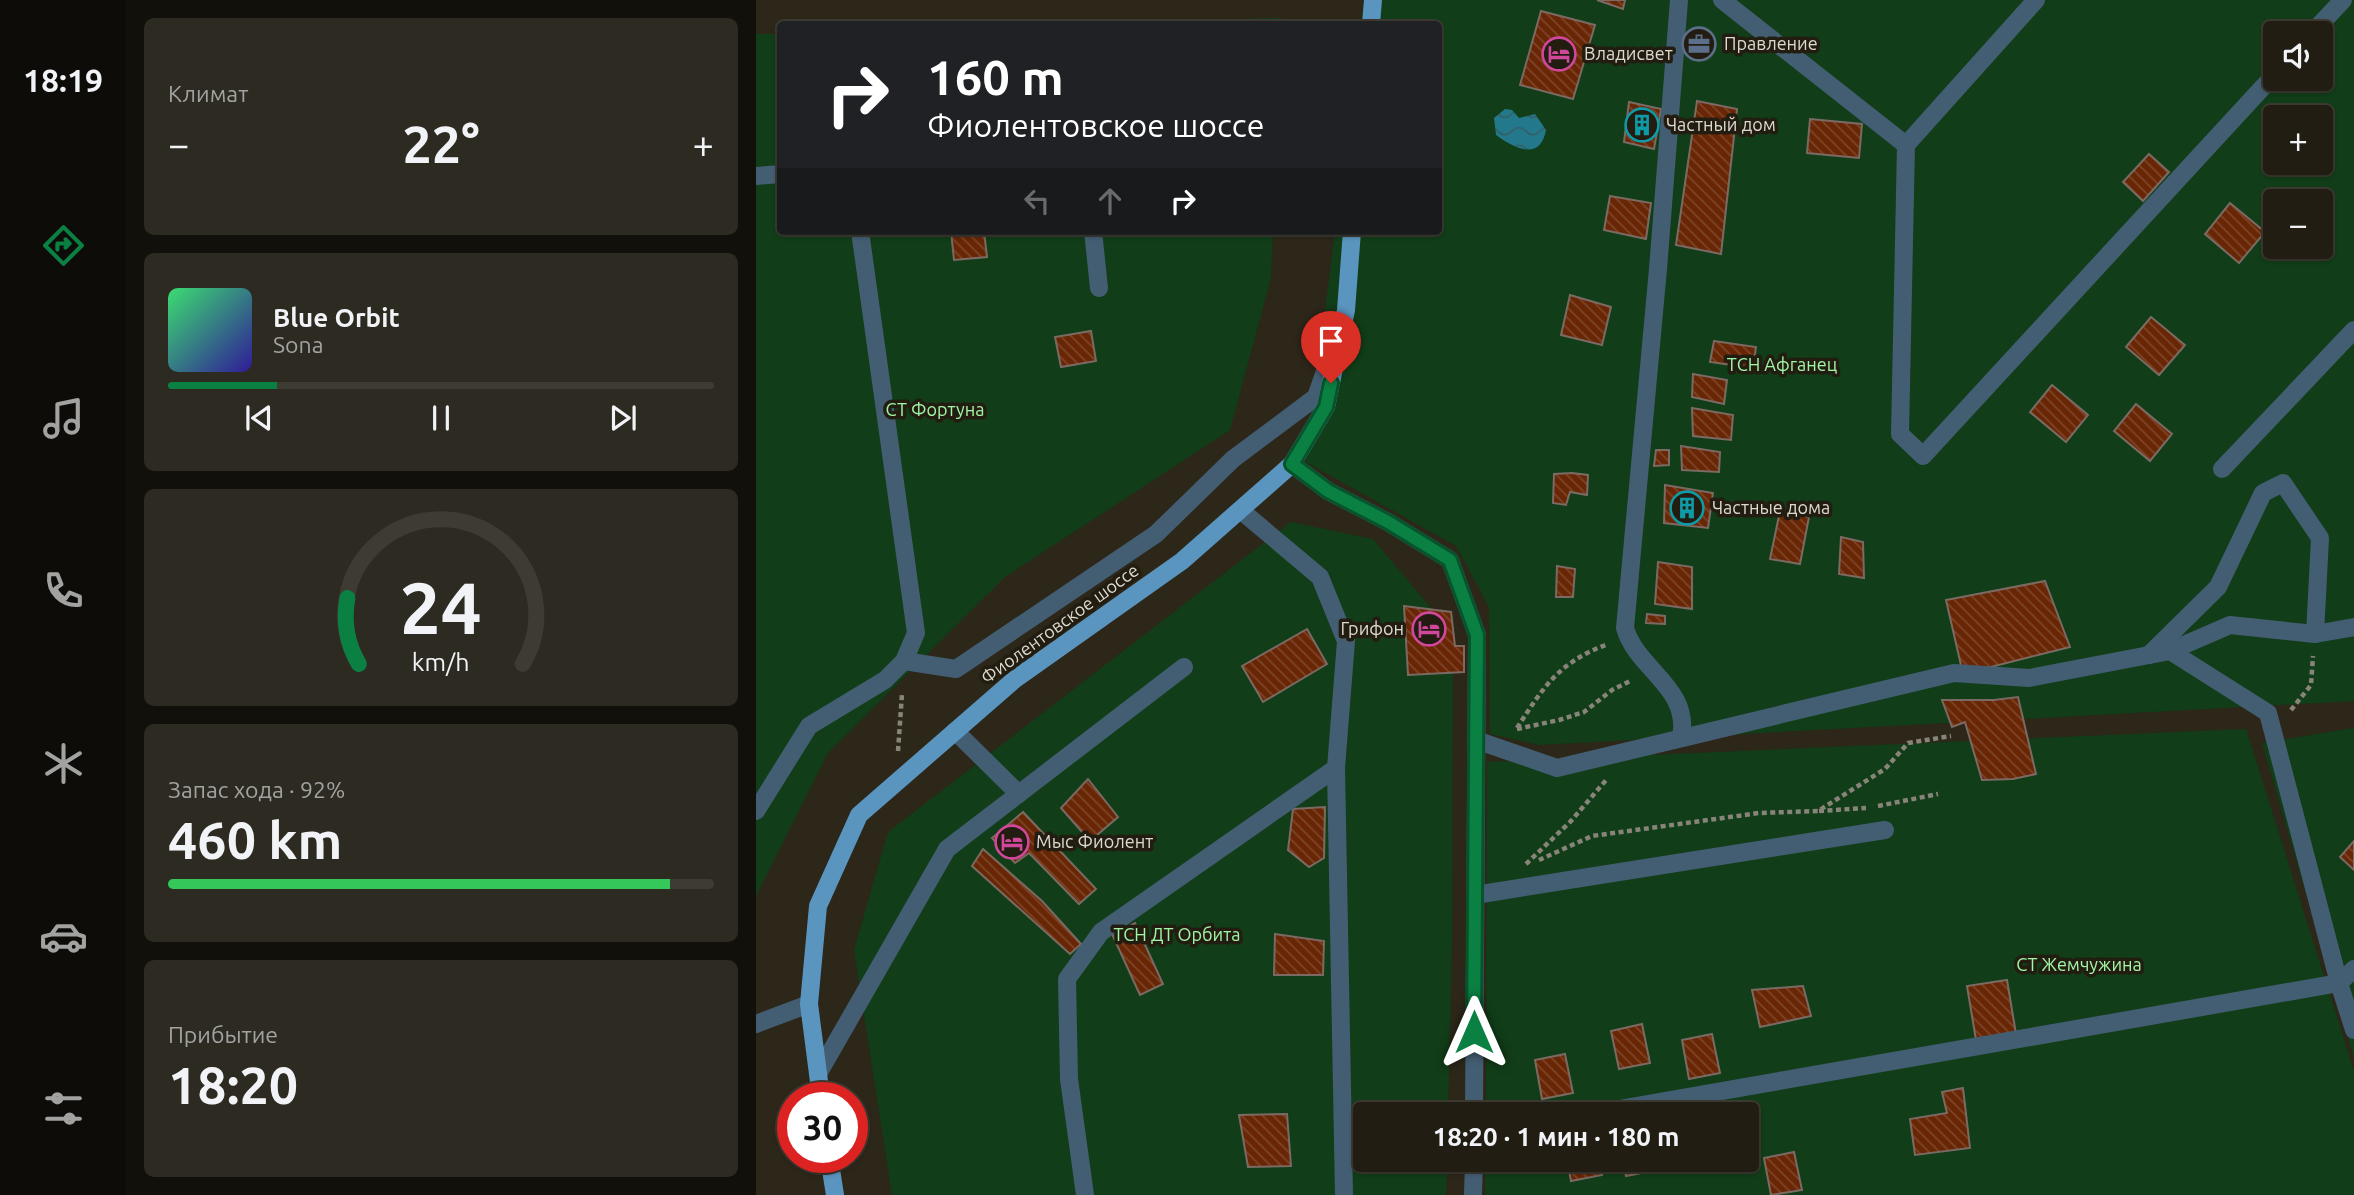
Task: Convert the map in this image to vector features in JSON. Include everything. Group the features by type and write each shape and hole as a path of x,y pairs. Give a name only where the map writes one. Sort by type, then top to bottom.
{"main road":[{"path":"1371,21 1373,0"},
{"name":"Фиолентовское шоссе","path":"819,1082 809,1004 818,906 859,815 1014,680 1182,562 1292,464 1326,407 1346,310 1352,235"},
{"path":"832,1173 835,1195"}],"street":[{"path":"1679,0 1658,269 1625,628 1628,637 1650,668 1673,691 1683,729 1681,738"},
{"path":"1722,0 1906,145"},
{"path":"2036,0 1906,145 1900,434 1923,456 2263,87"},
{"path":"2323,21 2343,0"},
{"path":"756,176 777,174"},
{"path":"756,811 809,726 886,680 904,661 916,633 860,235"},
{"path":"1093,235 1099,288"},
{"path":"904,661 956,669 1156,534 1233,459 1316,397 1346,310"},
{"path":"2222,469 2354,330"},
{"path":"1292,464 1328,491 1388,522 1450,560 1477,635 1474,1102"},
{"path":"2149,655 2218,587 2263,493 2283,483 2320,538 2315,634"},
{"path":"1244,513 1320,578 1346,640 1336,768 1344,1195"},
{"path":"1476,740 1557,768 1954,673 2029,678 2170,651 2230,625 2315,634 2354,627"},
{"path":"2170,651 2268,713 2339,983 2354,1030"},
{"path":"818,1074 947,849 1184,667"},
{"path":"955,731 1019,794"},
{"path":"1085,1195 1069,1079 1067,979 1101,932 1336,768"},
{"path":"1475,895 1885,830"},
{"path":"1659,1102 2339,983 2354,969"},
{"path":"756,1024 809,1004"},
{"path":"1474,1172 1474,1195"}],"path":[{"path":"2268,713 2288,715 2311,685 2315,634"},
{"path":"1628,637 1586,653 1562,668 1543,687 1516,729 1584,712 1605,695 1650,668"},
{"path":"897,761 904,661"},
{"path":"1818,811 1885,769 1909,743 1951,736"},
{"path":"1620,753 1621,763 1613,773 1571,821 1525,865 1592,836 1759,813 1869,807 1938,794"}],"green space":[{"name":"ТСН Афганец","path":"1364,0 2354,0 2354,701 1539,745 1490,734 1489,607 1456,546 1306,462 1334,235 1442,235 1442,21 1361,21"},
{"path":"1282,18 1282,21 1176,21"},
{"name":"СТ Фортуна","path":"756,34 777,34 777,235 1273,235 1271,278 1230,430 1005,577 828,753 756,896"},
{"name":"ТСН ДТ Орбита","path":"1291,522 1373,539 1453,634 1448,1102 1353,1102 1353,1172 1447,1172 1446,1195 892,1195 854,950 888,832"},
{"path":"2354,728 2354,1058 2262,743"},
{"name":"СТ Жемчужина","path":"2246,729 2354,1071 2354,1195 1485,1195 1485,1172 1759,1172 1759,1102 1486,1102 1487,762"}],"water":[{"path":"1505,109 1512,110 1519,118 1535,114 1546,130 1538,146 1532,149 1518,148 1496,135 1494,118"}],"building":[{"path":"1597,0 1625,0 1623,9"},
{"name":"Владисвет","path":"1541,11 1595,25 1573,99 1520,85"},
{"name":"Правление","path":"1692,32 1711,39 1707,55 1687,50"},
{"path":"1697,101 1737,109 1721,254 1676,245"},
{"name":"Частный дом","path":"1629,102 1661,109 1654,149 1624,142"},
{"path":"1810,119 1862,124 1859,158 1807,153"},
{"path":"2149,154 2169,172 2143,201 2123,182"},
{"path":"1610,196 1651,203 1646,239 1604,230"},
{"path":"2230,203 2263,230 2263,234 2239,263 2205,234"},
{"path":"951,235 984,235 987,257 954,260"},
{"path":"1570,295 1611,307 1602,345 1561,335"},
{"path":"2151,317 2185,345 2159,375 2126,347"},
{"path":"1091,331 1096,361 1061,367 1055,337"},
{"path":"1714,341 1756,347 1753,368 1710,362"},
{"path":"1693,374 1727,380 1724,404 1692,397"},
{"path":"2052,385 2088,415 2066,442 2030,412"},
{"path":"2136,404 2172,434 2150,461 2114,431"},
{"path":"1692,408 1733,415 1731,440 1693,436"},
{"path":"1681,446 1720,452 1719,472 1682,470"},
{"path":"1656,450 1669,450 1669,465 1654,466"},
{"path":"1554,474 1588,475 1587,495 1570,492 1566,505 1553,503"},
{"name":"Частные дома","path":"1665,485 1713,493 1708,528 1664,523"},
{"path":"1780,511 1809,517 1800,564 1770,559"},
{"path":"1841,537 1863,542 1864,578 1839,574"},
{"path":"1658,562 1692,567 1692,609 1655,604"},
{"path":"1557,566 1575,569 1573,597 1556,597"},
{"path":"2045,581 2070,647 1963,674 1946,600"},
{"name":"Грифон","path":"1404,606 1451,612 1455,646 1464,646 1464,672 1408,675"},
{"path":"1647,614 1665,616 1665,624 1646,623"},
{"path":"1307,629 1327,664 1263,702 1242,666"},
{"path":"2018,697 2036,774 2013,779 1982,780 1965,722 1952,727 1942,700"},
{"path":"1088,779 1118,817 1090,841 1061,808"},
{"path":"1325,807 1324,858 1309,867 1288,850 1293,809"},
{"path":"1023,812 1096,889 1079,904 1029,853 1015,863 992,838"},
{"path":"2354,841 2354,870 2340,857"},
{"path":"983,849 1042,901 1081,944 1070,954 972,866"},
{"path":"1135,923 1163,984 1140,995 1112,934"},
{"path":"1275,934 1324,941 1323,975 1274,975"},
{"path":"2007,980 2016,1034 1976,1040 1967,986"},
{"path":"1803,986 1811,1016 1760,1027 1752,990"},
{"path":"1642,1024 1650,1063 1619,1069 1611,1031"},
{"path":"1712,1034 1720,1073 1689,1079 1682,1040"},
{"path":"1565,1054 1573,1093 1542,1099 1535,1060"},
{"path":"1963,1088 1970,1148 1915,1155 1910,1119 1947,1113 1942,1092"},
{"path":"1287,1114 1291,1166 1248,1167 1239,1115"},
{"path":"1794,1152 1802,1190 1771,1195 1764,1158"},
{"path":"1569,1172 1601,1172 1602,1175 1571,1181"},
{"path":"1625,1172 1647,1172 1626,1176"}],"place":[{"name":"Правление","path":"1699,44"},
{"name":"Владисвет","path":"1559,54"},
{"name":"Частный дом","path":"1642,125"},
{"name":"Частные дома","path":"1687,508"},
{"name":"Грифон","path":"1429,629"},
{"name":"Мыс Фиолент","path":"1012,842"}],"route":[{"path":"1331,383 1326,407 1292,464 1328,491 1388,522 1450,560 1477,635 1474,1032"}]}
